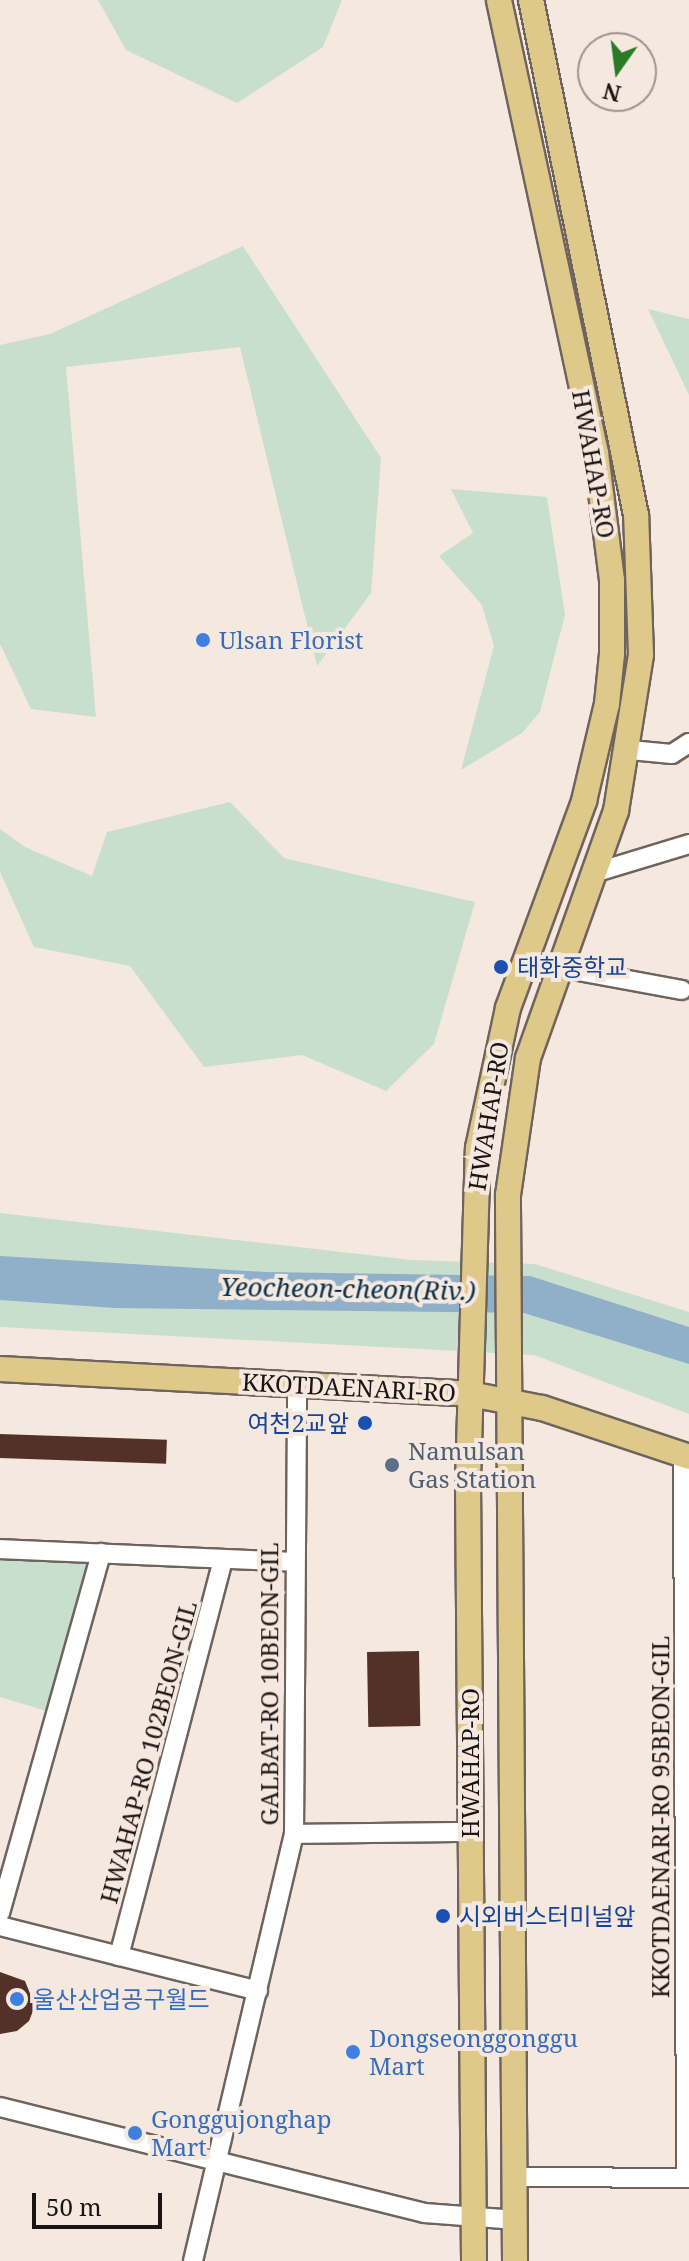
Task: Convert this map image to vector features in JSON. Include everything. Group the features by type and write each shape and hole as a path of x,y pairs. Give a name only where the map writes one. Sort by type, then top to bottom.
{"main road":[{"name":"HWAHAP-RO","path":"474,2261 470,1394 478,1148 496,1052 520,972 570,848 597,754 612,654 612,580 596,453 499,0"},
{"name":"HWAHAP-RO","path":"515,2261 507,1238 520,1099 557,967 597,872 630,750 641,655 636,515 531,0"},
{"name":"KKOTDAENARI-RO","path":"0,1369 470,1394 508,1400 686,1456"}],"street":[{"path":"630,750 672,754 689,743"},
{"path":"597,872 689,844"},
{"path":"557,967 682,990"},
{"name":"GALBAT-RO 10BEON-GIL","path":"193,2261 294,1834 292,1562 297,1383"},
{"name":"KKOTDAENARI-RO 95BEON-GIL","path":"686,1456 688,2178"},
{"path":"0,1549 292,1562"},
{"path":"0,1913 101,1553"},
{"name":"HWAHAP-RO 102BEON-GIL","path":"119,1956 223,1560"},
{"path":"294,1834 470,1832"},
{"path":"0,1926 258,1991"},
{"path":"0,2107 424,2213 474,2220 514,2220"},
{"path":"514,2177 688,2178"}],"green space":[{"path":"98,0 342,0 323,47 237,103 126,50"},
{"path":"243,246 381,458 371,593 317,666 240,347 66,367 96,717 31,709 0,644 0,345 50,334"},
{"path":"648,309 689,319 689,395"},
{"path":"451,489 547,497 565,615 540,712 522,733 461,770 494,646 482,605 439,556 473,533"},
{"path":"230,802 284,858 475,902 434,1044 386,1091 302,1055 204,1067 130,966 34,947 0,872 0,829 25,847 92,876 107,832"},
{"path":"0,1213 412,1260 535,1264 689,1312 689,1414 534,1355 0,1327"},
{"path":"0,1554 94,1558 50,1712 0,1697"}],"water":[{"name":"Yeocheon-cheon(Riv.)","path":"0,1256 266,1272 530,1276 689,1327 689,1364 524,1313 115,1308 0,1300"}],"building":[{"path":"0,1434 167,1440 166,1464 0,1458"},
{"path":"419,1651 420,1726 368,1727 367,1652"},
{"name":"울산산업공구월드","path":"0,1972 25,1981 35,2006 29,2021 17,2031 0,2034"}],"place":[{"name":"Ulsan Florist","path":"203,640"},
{"name":"태화중학교","path":"501,967"},
{"name":"여천2교앞","path":"365,1423"},
{"name":"Namulsan Gas Station","path":"392,1465"},
{"name":"시외버스터미널앞","path":"443,1916"},
{"name":"울산산업공구월드","path":"17,1999"},
{"name":"Dongseonggonggu Mart","path":"353,2052"},
{"name":"Gonggujonghap Mart","path":"135,2133"}]}
